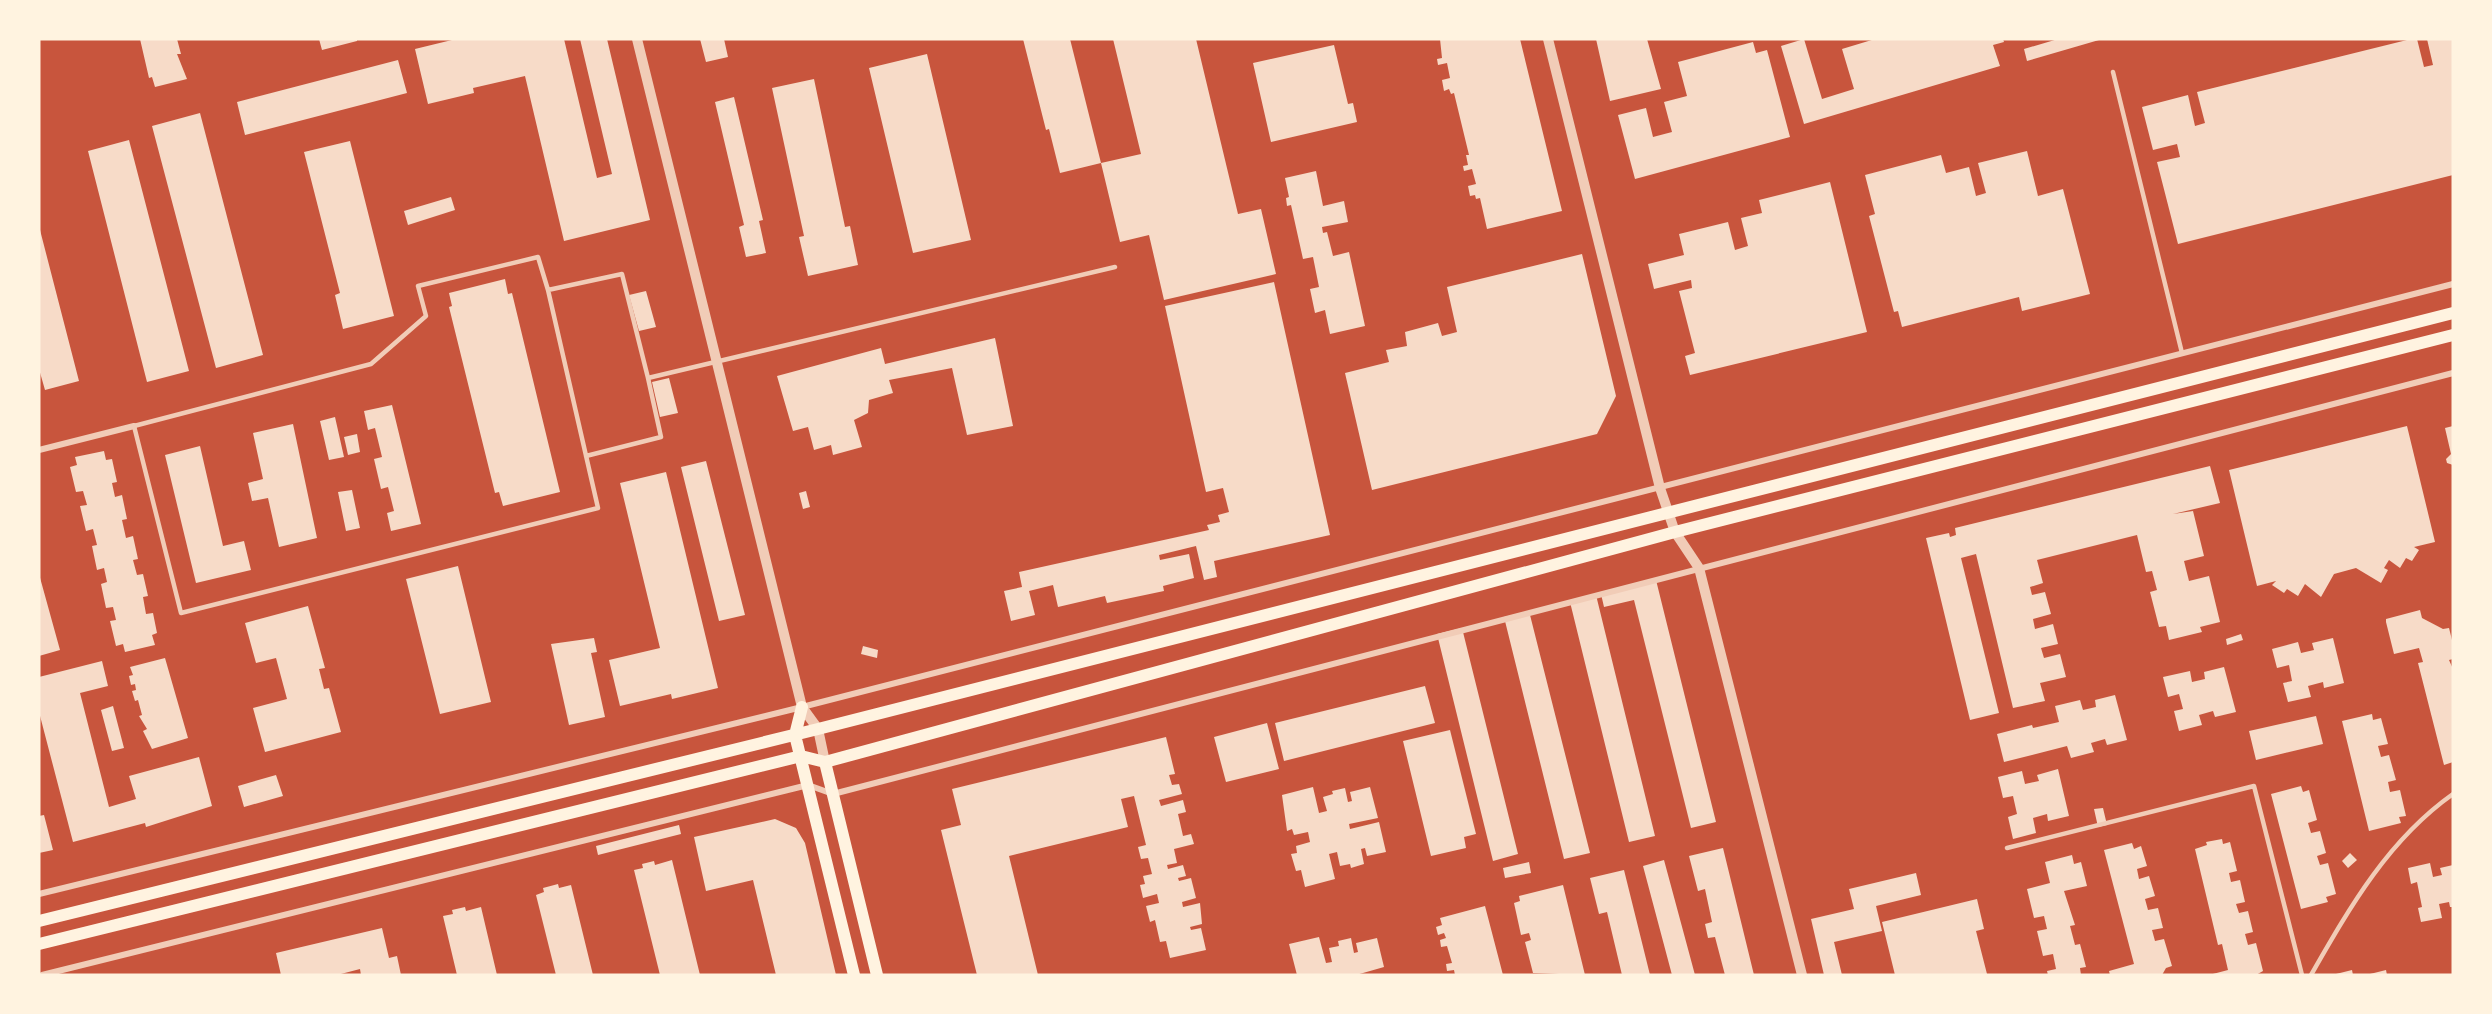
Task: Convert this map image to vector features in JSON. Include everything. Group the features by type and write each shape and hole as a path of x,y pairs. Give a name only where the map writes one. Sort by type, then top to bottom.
{"main road":[{"path":"39,921 795,735 2453,313"},
{"path":"39,944 801,756 825,762 1676,532 2453,335"},
{"path":"802,707 795,735 854,975"},
{"path":"825,762 877,975"}],"street":[{"path":"637,39 802,707 818,729 825,762"},
{"path":"1548,39 1666,512 1699,568 1802,975"},
{"path":"39,894 802,707 2453,284"},
{"path":"42,975 808,785 833,794 2453,373"},
{"path":"39,450 135,426"}],"lane":[{"path":"2113,72 2182,353"},
{"path":"538,256 548,290 598,508 181,613 135,426 371,364 426,316 418,286 538,256"},
{"path":"648,378 1114,267"},
{"path":"548,290 622,274 648,378 661,437 586,456"},
{"path":"2007,848 2254,786 2302,975"},
{"path":"2311,975 2381,862 2425,814 2453,794"}],"building":[{"path":"140,39 177,39 181,54 177,54 187,79 155,87 152,77 149,78"},
{"path":"319,39 357,39 357,41 322,50"},
{"path":"456,39 564,39 597,178 612,174 580,39 607,39 650,220 564,241 525,76 473,88 474,93 428,104 415,49"},
{"path":"700,39 724,39 728,57 706,62"},
{"path":"1023,39 1070,39 1101,163 1060,173 1049,129 1046,130"},
{"path":"1113,39 1196,39 1238,214 1261,209 1276,274 1164,300 1149,235 1120,242 1101,163 1141,154"},
{"path":"1440,39 1520,39 1562,211 1487,229 1480,198 1476,199 1475,195 1470,196 1468,186 1476,184 1472,169 1464,171 1463,166 1468,165 1466,155 1469,155 1454,93 1451,94 1449,89 1444,91 1442,80 1450,78 1447,63 1438,65 1437,59 1442,58"},
{"path":"1596,39 1647,39 1661,89 1610,101"},
{"path":"1804,39 1822,99 1854,89 1842,49 1875,39 2003,39 2004,42 1993,45 2000,66 1804,124 1781,46"},
{"path":"2058,39 2099,40 2027,61 2024,49"},
{"path":"2417,39 2424,67 2433,65 2427,39 2453,39 2453,175 2178,244 2157,162 2180,157 2177,144 2153,150 2142,107 2188,95 2195,126 2205,123 2197,92"},
{"path":"1753,42 1756,53 1767,50 1790,137 1635,179 1618,115 1646,108 1653,137 1672,132 1664,102 1687,96 1678,62"},
{"path":"1334,45 1348,104 1353,103 1357,122 1271,142 1253,63"},
{"path":"927,54 971,240 913,253 869,68"},
{"path":"398,60 407,93 245,135 237,102"},
{"path":"814,79 845,227 850,226 858,265 808,276 799,237 804,236 772,88"},
{"path":"734,97 763,220 759,221 766,253 746,257 739,227 744,225 715,102"},
{"path":"200,113 263,355 216,368 152,126"},
{"path":"129,140 189,371 147,382 88,151"},
{"path":"350,141 394,316 343,329 335,295 340,293 304,152"},
{"path":"2027,151 2038,196 2063,189 2090,294 2022,311 2019,297 1902,327 1898,311 1894,312 1869,216 1875,214 1865,175 1941,155 1946,173 1969,167 1976,196 1986,193 1978,163"},
{"path":"1316,171 1323,206 1344,201 1348,222 1322,227 1323,233 1327,232 1333,256 1349,252 1365,326 1330,334 1325,310 1315,313 1310,289 1319,287 1313,257 1303,259 1291,205 1287,206 1286,198 1289,197 1285,178"},
{"path":"1830,182 1867,332 1690,375 1685,356 1695,353 1679,291 1692,288 1691,280 1654,289 1648,264 1684,255 1679,234 1728,222 1735,250 1748,246 1741,218 1762,213 1759,200"},
{"path":"451,197 455,210 408,225 404,211"},
{"path":"40,230 79,381 45,390 39,369"},
{"path":"1582,254 1616,396 1597,434 1372,490 1345,373 1389,362 1386,350 1407,346 1405,332 1438,323 1442,336 1457,332 1447,287"},
{"path":"505,279 508,294 512,293 560,492 503,506 499,492 495,493 449,307 452,306 449,293"},
{"path":"1274,282 1330,535 1214,561 1217,577 1204,580 1196,546 1159,555 1160,560 1189,554 1194,578 1163,586 1164,591 1107,603 1105,596 1058,607 1053,585 1029,591 1035,615 1011,621 1004,591 1022,587 1019,572 1209,530 1207,525 1220,522 1218,515 1229,512 1223,488 1206,492 1165,306"},
{"path":"646,291 656,327 639,331 629,295"},
{"path":"995,338 1013,426 967,435 952,368 889,380 893,393 869,400 868,413 854,420 862,447 833,455 831,445 814,450 808,427 793,431 777,376 881,348 885,364"},
{"path":"669,378 678,413 660,417 652,382"},
{"path":"392,405 421,524 391,531 387,513 394,511 388,487 381,489 374,459 382,457 375,428 368,430 364,411"},
{"path":"335,417 344,457 329,460 320,421"},
{"path":"293,424 317,538 279,547 268,498 252,501 248,483 263,479 253,433"},
{"path":"2407,426 2435,542 2414,547 2419,550 2412,561 2406,558 2400,568 2389,560 2384,568 2388,570 2381,583 2356,568 2334,574 2321,597 2305,584 2298,596 2287,589 2284,593 2272,585 2276,581 2257,586 2229,470"},
{"path":"2453,426 2453,465 2447,463 2446,459 2451,454 2445,428"},
{"path":"357,434 360,452 348,455 344,437"},
{"path":"200,446 223,546 244,541 251,570 196,583 165,455"},
{"path":"104,451 106,460 112,459 117,482 112,483 115,497 122,495 127,519 122,520 126,538 133,536 138,559 133,560 137,575 143,574 148,596 143,597 146,614 153,613 157,633 152,635 155,645 125,652 123,644 116,646 110,621 116,620 113,607 106,608 101,584 107,582 104,568 97,570 92,546 97,545 93,529 86,531 80,506 87,505 83,491 76,492 70,467 77,465 75,457"},
{"path":"706,461 745,615 719,621 681,467"},
{"path":"2210,466 2220,503 2173,514 2193,511 2204,556 2184,561 2189,581 2209,576 2220,622 2200,627 2202,632 2169,640 2166,626 2159,627 2150,592 2157,590 2152,571 2146,572 2137,535 2037,560 2043,583 2030,587 2032,595 2045,592 2051,614 2033,619 2035,629 2053,624 2058,644 2041,648 2044,658 2060,654 2066,677 2040,683 2045,701 2013,708 1976,554 1961,558 1999,713 1970,720 1926,538 1949,533 1950,537 1956,535 1955,528"},
{"path":"666,472 718,688 672,699 671,694 620,706 609,660 660,648 620,483"},
{"path":"352,490 360,528 346,531 338,492"},
{"path":"806,491 810,507 803,509 799,493"},
{"path":"458,566 491,702 440,714 406,579"},
{"path":"39,574 60,650 39,656"},
{"path":"1656,580 1716,822 1691,828 1634,600 1604,607 1601,594"},
{"path":"1596,595 1655,836 1629,842 1570,602"},
{"path":"308,606 325,668 319,669 324,689 329,688 341,732 265,752 253,708 287,699 276,658 256,663 245,623"},
{"path":"2420,610 2422,618 2443,629 2449,628 2453,644 2453,659 2449,660 2453,669 2453,762 2444,765 2418,663 2423,662 2419,648 2394,654 2386,622 2386,619"},
{"path":"1529,611 1590,853 1564,859 1504,617"},
{"path":"1462,628 1518,854 1493,861 1437,634"},
{"path":"2241,634 2243,640 2227,645 2226,639"},
{"path":"594,638 597,652 591,653 605,717 569,725 551,644"},
{"path":"2333,638 2344,683 2324,688 2323,682 2308,686 2311,697 2288,702 2283,683 2292,681 2289,665 2277,668 2272,649 2298,642 2301,653 2314,650 2312,643"},
{"path":"863,646 878,650 877,658 861,654"},
{"path":"165,658 188,738 152,749 143,731 147,729 139,716 142,715 138,700 135,701 132,691 136,690 135,684 131,685 129,676 133,675 130,667"},
{"path":"102,661 108,686 80,693 109,807 136,799 129,776 199,757 212,806 146,827 145,823 73,842 39,712 39,677"},
{"path":"2224,667 2236,712 2215,717 2213,711 2199,715 2202,725 2179,731 2174,711 2183,709 2179,694 2168,697 2163,677 2190,671 2192,682 2205,679 2204,672"},
{"path":"1425,686 1435,723 1284,761 1275,723"},
{"path":"2115,695 2127,740 2107,745 2105,739 2091,743 2094,752 2071,758 2067,746 2004,762 1997,734 2032,725 2033,728 2059,722 2055,706 2080,700 2083,710 2096,707 2095,700"},
{"path":"113,706 124,748 112,751 101,710"},
{"path":"2372,714 2373,720 2381,718 2388,744 2378,746 2381,757 2389,755 2396,780 2388,782 2390,792 2400,790 2406,816 2399,817 2401,823 2369,831 2342,721"},
{"path":"2316,716 2323,744 2256,760 2249,731"},
{"path":"1267,723 1279,769 1226,782 1214,737"},
{"path":"1450,730 1476,834 1464,837 1466,848 1431,856 1403,741"},
{"path":"1166,737 1175,774 1169,775 1172,785 1179,784 1182,794 1159,800 1161,806 1183,800 1186,812 1178,814 1183,836 1191,834 1194,844 1174,849 1177,863 1167,865 1168,869 1183,865 1186,876 1178,878 1179,881 1191,878 1196,898 1182,902 1183,907 1200,903 1202,924 1190,927 1191,930 1201,928 1206,950 1170,958 1166,941 1160,942 1155,920 1150,922 1146,906 1159,903 1157,894 1143,898 1140,885 1145,884 1143,876 1152,874 1148,858 1141,859 1138,847 1146,845 1134,796 1121,799 1128,827 1009,856 1038,975 977,975 941,830 961,825 952,789"},
{"path":"2058,769 2069,816 2048,821 2047,814 2033,818 2036,833 2013,839 2008,817 2017,814 2013,796 2003,798 1998,777 2022,771 2025,784 2039,781 2037,775"},
{"path":"276,775 283,796 244,807 238,786"},
{"path":"2301,786 2303,792 2309,790 2317,820 2308,823 2311,833 2320,831 2326,853 2317,856 2320,865 2328,863 2336,894 2326,897 2328,902 2301,909 2271,794"},
{"path":"1313,787 1319,813 1327,811 1323,797 1333,794 1332,791 1345,788 1348,802 1352,801 1350,792 1370,787 1378,818 1349,824 1350,829 1379,822 1386,852 1367,856 1365,848 1361,849 1364,864 1351,868 1350,864 1340,866 1337,852 1329,854 1335,879 1305,887 1301,870 1296,871 1291,854 1297,853 1296,846 1310,842 1308,832 1294,835 1292,829 1287,831 1282,795"},
{"path":"2103,808 2107,825 2098,827 2094,809"},
{"path":"44,815 53,850 39,853 39,816"},
{"path":"775,819 796,828 805,843 836,975 776,975 753,880 706,891 694,837"},
{"path":"679,825 681,834 598,855 596,846"},
{"path":"2222,839 2223,844 2230,842 2237,871 2229,873 2231,882 2240,880 2245,902 2236,904 2239,913 2248,911 2253,932 2245,934 2248,945 2256,943 2263,971 2256,975 2209,975 2228,970 2222,944 2218,945 2195,849 2207,845 2206,842"},
{"path":"2132,843 2134,849 2141,846 2147,866 2137,869 2139,879 2149,876 2155,896 2145,899 2148,910 2158,908 2163,928 2152,930 2155,941 2164,939 2172,966 2166,968 2162,975 2110,975 2109,971 2134,964 2104,850"},
{"path":"1723,848 1754,975 1725,975 1715,937 1708,938 1705,924 1712,922 1705,889 1698,891 1689,856"},
{"path":"2350,853 2357,860 2348,868 2342,861"},
{"path":"2072,855 2074,864 2081,862 2087,886 2064,891 2075,925 2070,926 2075,945 2080,944 2086,967 2080,968 2081,975 2048,975 2047,971 2056,969 2053,954 2043,956 2037,931 2047,929 2044,916 2034,918 2027,889 2050,883 2045,862"},
{"path":"672,860 700,975 660,975 634,870 643,868 642,864 654,861 655,865"},
{"path":"1664,860 1695,975 1672,975 1643,866"},
{"path":"1529,862 1531,873 1505,878 1503,868"},
{"path":"2430,863 2433,877 2442,875 2440,868 2453,865 2453,907 2450,907 2449,902 2439,904 2442,918 2421,922 2418,908 2422,907 2417,882 2411,884 2408,868"},
{"path":"1624,870 1650,975 1622,975 1607,912 1599,914 1590,878"},
{"path":"1916,873 1921,895 1876,906 1882,931 1834,942 1842,975 1824,975 1811,919 1854,909 1849,889"},
{"path":"558,884 559,888 571,885 593,975 556,975 536,895 544,892 543,888"},
{"path":"1563,885 1585,975 1533,973 1525,942 1531,940 1529,933 1521,935 1514,903 1520,901 1519,896"},
{"path":"1977,899 1984,929 1976,931 1987,974 1895,975 1882,922"},
{"path":"1485,906 1503,975 1455,975 1454,970 1447,971 1446,964 1452,963 1447,946 1441,947 1440,940 1446,938 1444,933 1438,935 1436,927 1442,925 1440,918"},
{"path":"465,907 466,911 481,907 497,975 457,975 443,916 453,914 452,910"},
{"path":"382,928 389,958 397,956 401,975 361,975 360,969 337,975 281,975 276,953"},
{"path":"1319,937 1326,963 1332,962 1329,948 1339,946 1338,941 1351,938 1354,953 1358,952 1356,943 1377,938 1384,967 1356,975 1297,975 1289,944"},
{"path":"2352,970 2353,975 2336,975 2336,974"},
{"path":"2386,970 2387,975 2370,975 2370,974"}]}
